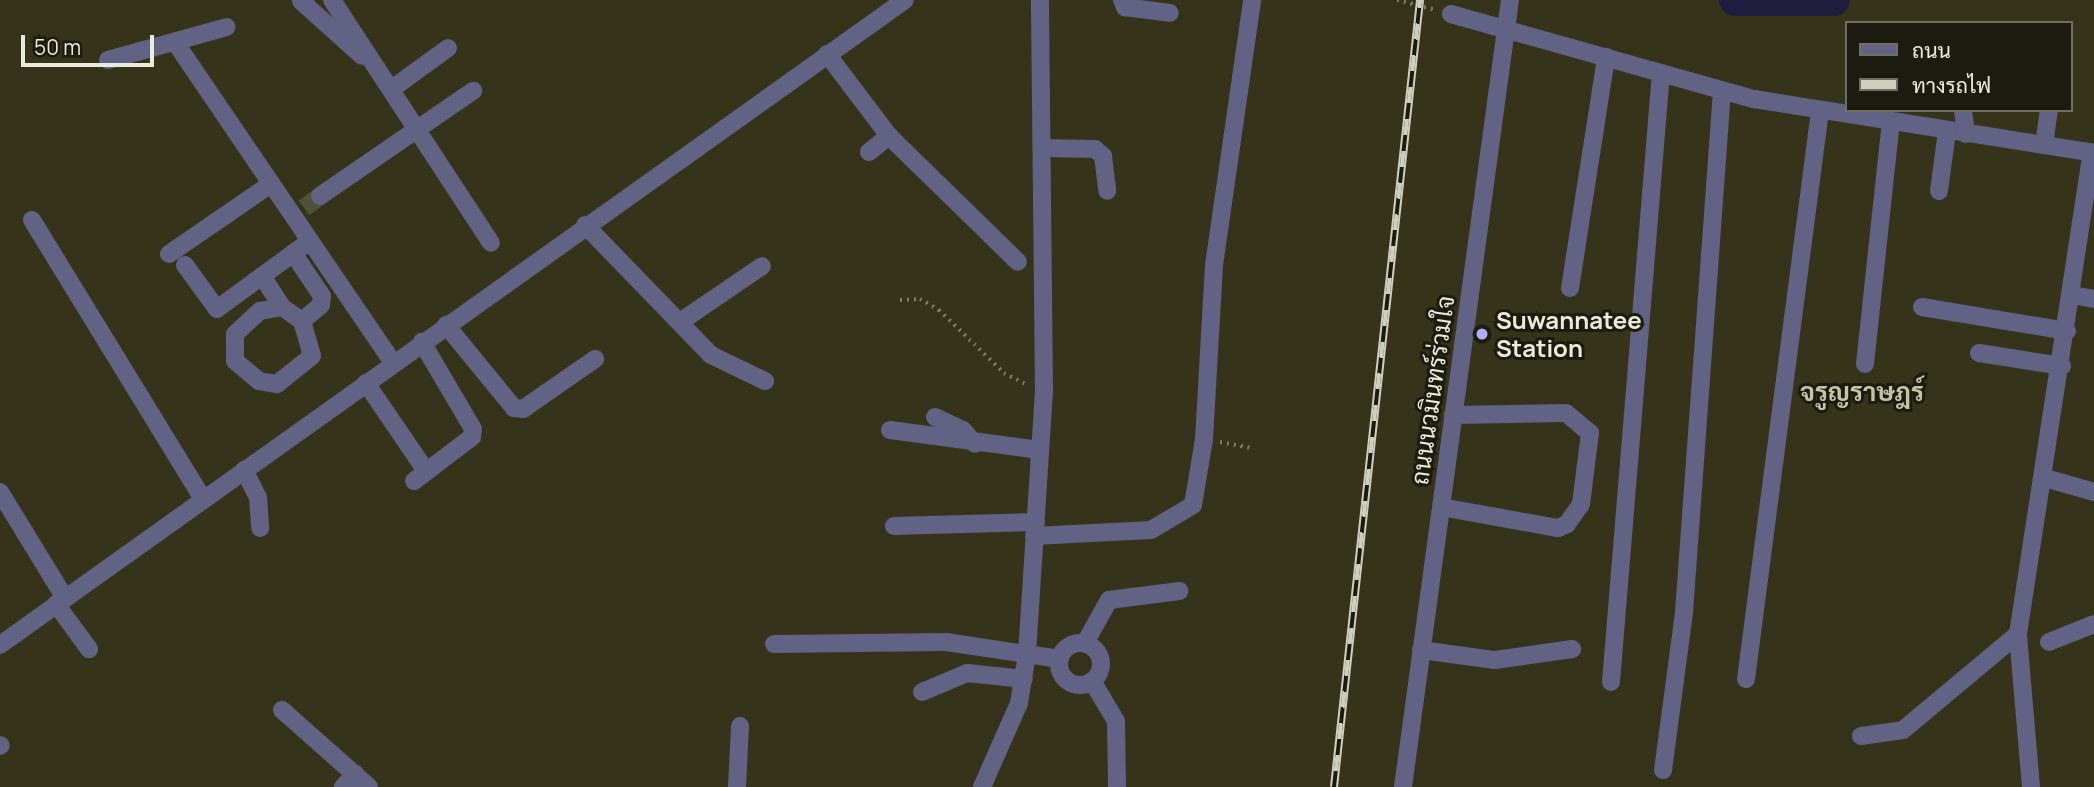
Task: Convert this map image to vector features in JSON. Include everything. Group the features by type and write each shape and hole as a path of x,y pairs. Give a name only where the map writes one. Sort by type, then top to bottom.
{"street":[{"path":"332,0 389,82 491,243"},
{"path":"0,645 585,225 905,0"},
{"path":"982,787 1007,735 1024,679 1027,654 1044,390 1040,0"},
{"path":"1122,0 1125,7 1170,13"},
{"path":"894,526 1035,529 1166,525 1193,505 1205,439 1207,324 1252,0"},
{"name":"ถนนนวมินทร์ร่วมใจ","path":"1403,787 1510,0"},
{"path":"301,1 389,82"},
{"path":"1451,14 1723,91 1820,111 2093,153 2045,478 2018,634 2031,787"},
{"path":"108,60 227,27"},
{"path":"175,42 271,184 299,212 310,241 393,363"},
{"path":"389,82 448,48"},
{"path":"827,54 889,136 1018,262"},
{"path":"1570,288 1606,57"},
{"path":"1611,682 1661,73"},
{"path":"320,197 473,90"},
{"path":"1663,770 1684,612 1723,91"},
{"path":"1746,679 1820,111"},
{"path":"1963,112 1966,134"},
{"path":"2044,145 2049,112"},
{"path":"1866,364 1891,122"},
{"path":"1939,191 1947,131"},
{"path":"869,152 889,136"},
{"path":"1042,148 1095,149 1103,156 1107,191"},
{"path":"169,254 271,184"},
{"path":"32,220 203,499"},
{"path":"585,225 711,355 765,382"},
{"path":"185,265 216,309 310,241"},
{"path":"293,253 322,296 302,321"},
{"path":"680,322 762,266"},
{"path":"262,276 282,307 302,321 312,356 298,372 277,384 246,376 235,361 235,334 260,311 282,307"},
{"path":"2072,295 2094,299"},
{"path":"1922,307 2067,331"},
{"path":"446,325 514,408 523,409 595,359"},
{"path":"366,383 420,476 472,437 473,429 422,342"},
{"path":"1979,353 2062,366"},
{"path":"1441,507 1558,528 1567,524 1581,504 1590,433 1566,414 1453,415"},
{"path":"936,417 963,429 975,444"},
{"path":"890,430 975,444 1040,450"},
{"path":"244,470 258,497 260,528"},
{"path":"2045,478 2094,492"},
{"path":"0,492 89,649"},
{"path":"1085,643 1109,600 1179,591"},
{"path":"2049,642 2094,624"},
{"path":"1861,736 1903,730 2018,634"},
{"path":"774,644 946,642 1060,659"},
{"path":"1060,659 1069,646 1085,643"},
{"path":"1085,643 1101,660 1092,681"},
{"path":"1421,650 1495,660 1573,649"},
{"path":"1060,659 1068,681 1092,681"},
{"path":"922,692 967,673 1024,679"},
{"path":"1092,681 1116,721 1117,787"},
{"path":"282,710 349,780 369,787"},
{"path":"737,787 740,726"}],"path":[{"path":"1397,0 1451,14"},
{"path":"900,300 920,299 939,310 1004,373 1044,390"},
{"path":"1205,439 1252,448"}],"waterway":[{"path":"1735,0 1834,0"}],"tunnel":[{"path":"304,208 320,196"}],"railway":[{"path":"1334,787 1420,0"}],"place":[{"name":"Suwannatee Station","path":"1482,334"}],"district":[{"name":"จรูญราษฎร์","path":"1862,392"}]}
